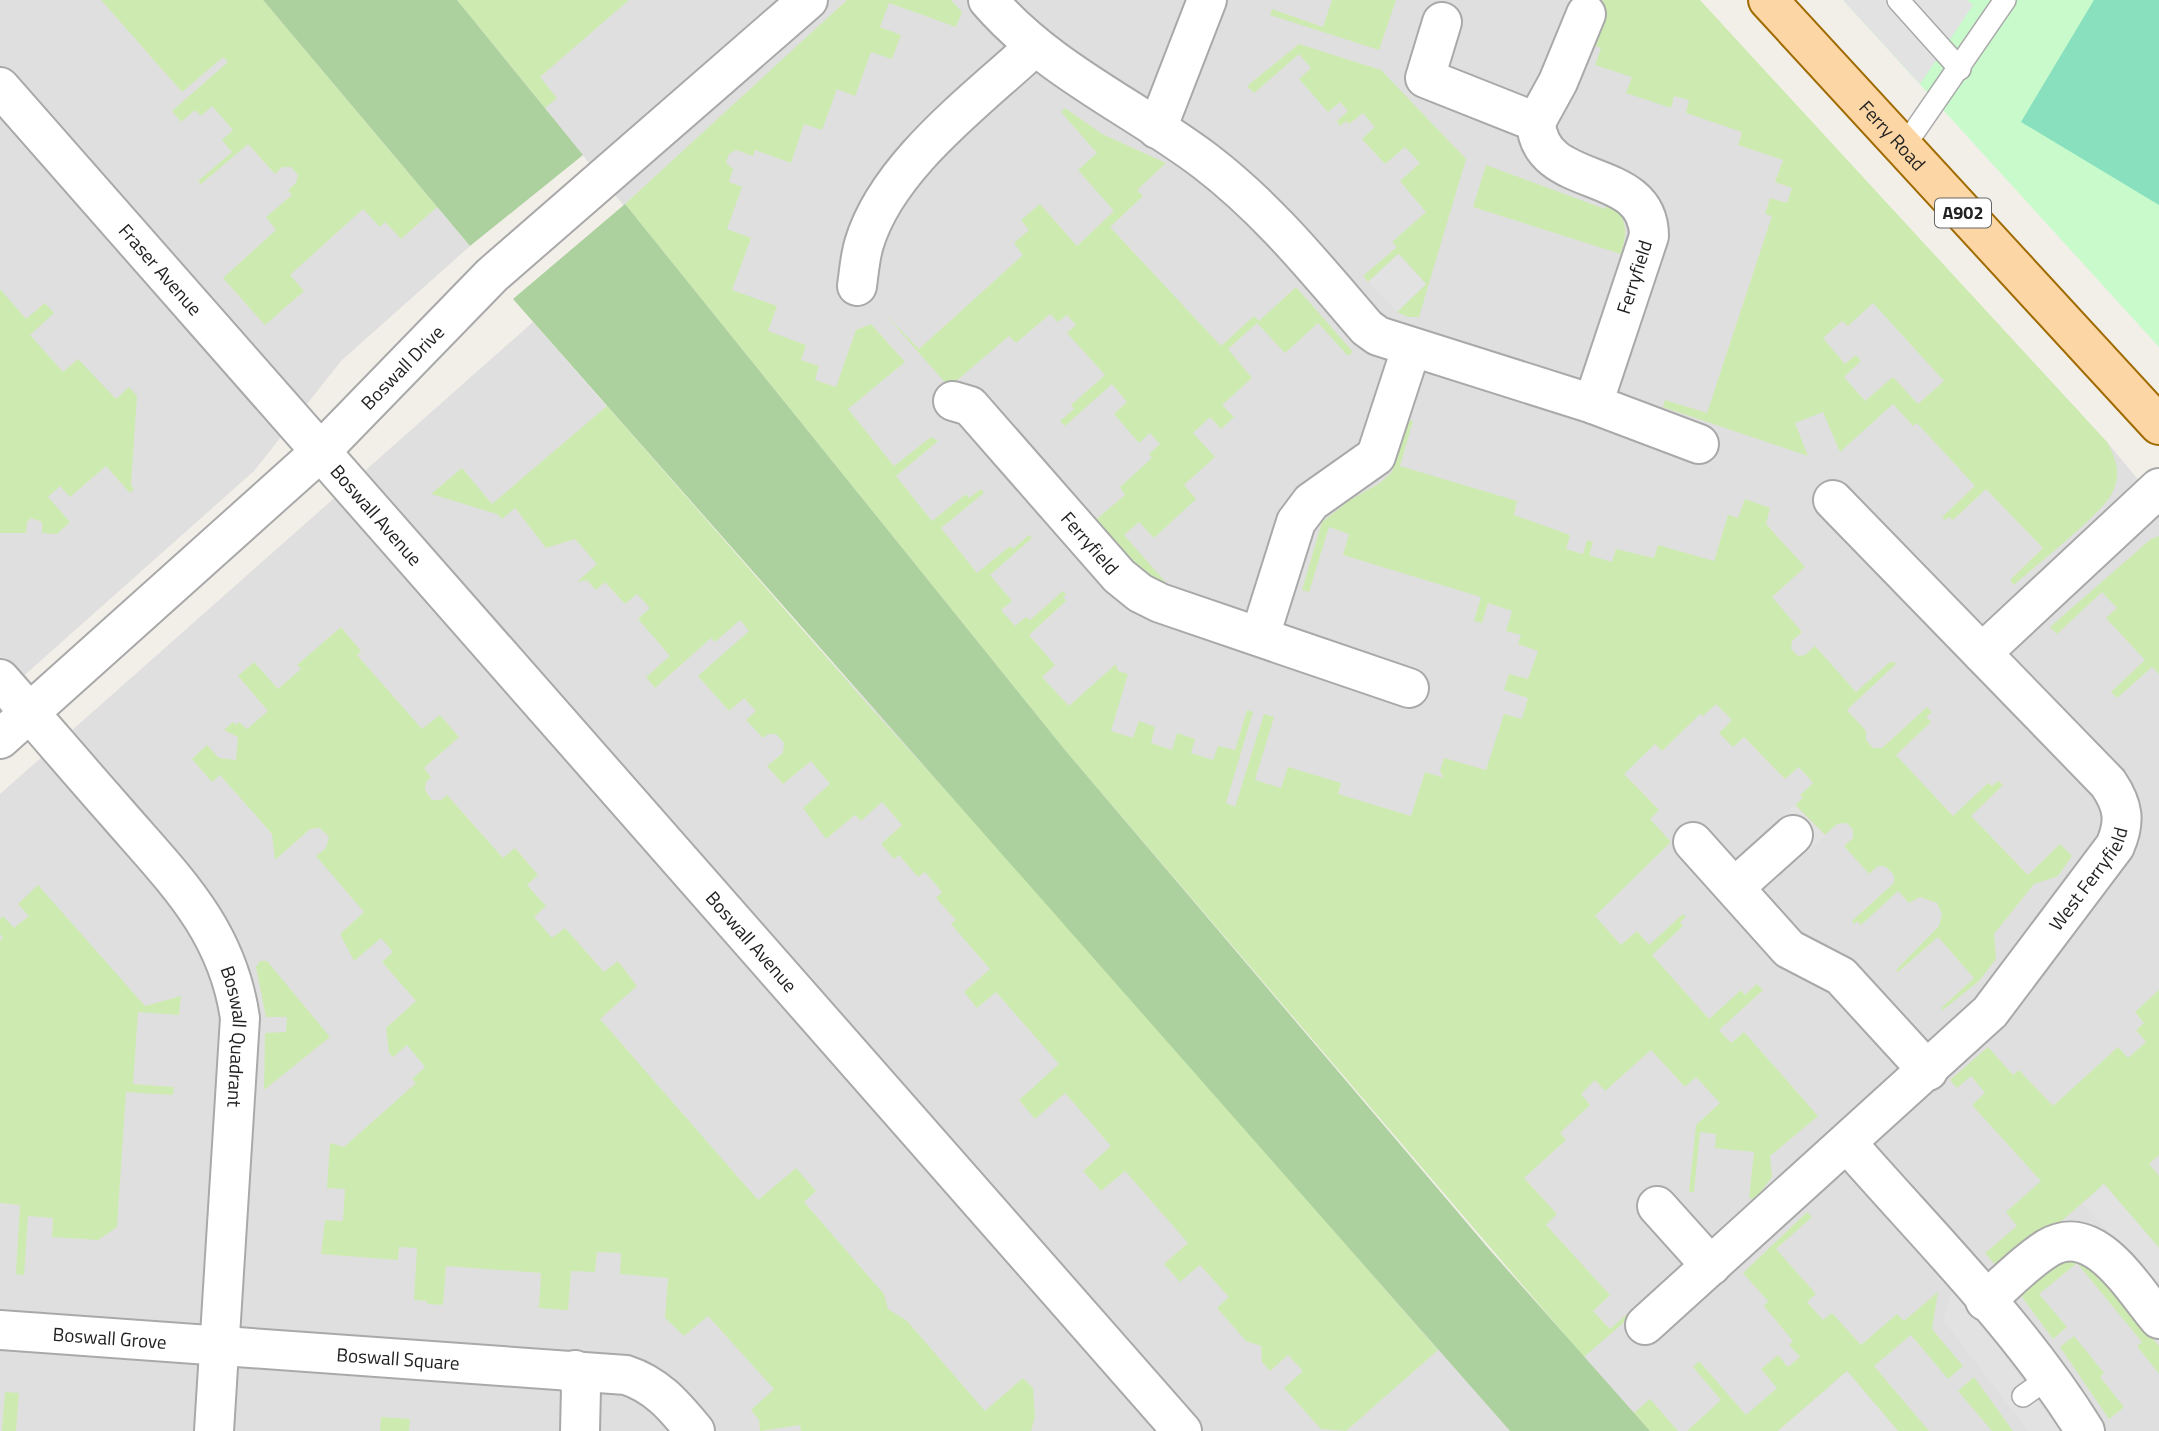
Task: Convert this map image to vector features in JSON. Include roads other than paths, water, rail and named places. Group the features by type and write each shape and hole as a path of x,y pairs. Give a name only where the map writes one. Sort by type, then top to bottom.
{"main road":[{"name":"Ferry Road","path":"1768,0 2159,425"}],"street":[{"name":"Boswall Drive","path":"0,739 319,453 492,275 808,0"},
{"path":"988,0 1034,47 1220,173 1265,212 1367,328 1410,349 1593,404 1699,444"},
{"path":"1157,129 1207,0"},
{"path":"1442,22 1425,78 1536,121 1558,82 1586,14"},
{"path":"857,286 864,245 890,189 912,162 1034,47"},
{"name":"Fraser Avenue","path":"0,87 319,453"},
{"name":"Ferryfield","path":"1536,121 1537,133 1549,153 1569,168 1633,197 1641,204 1648,221 1648,236 1593,404"},
{"path":"1260,636 1296,522 1311,502 1376,456 1410,349"},
{"name":"Ferryfield","path":"953,401 970,406 1130,586 1160,603 1409,688"},
{"name":"Boswall Avenue","path":"319,453 1181,1431"},
{"path":"1982,653 2159,488"},
{"name":"West Ferryfield","path":"1645,1325 1928,1071 2001,999 2115,846 2122,832 2120,800 2108,783 1833,500"},
{"name":"Boswall Quadrant","path":"0,679 193,901 216,936 233,977 240,1018 214,1431"},
{"path":"1735,887 1793,835"},
{"path":"1693,842 1789,949 1835,971 1848,982 1928,1071"},
{"path":"1847,1143 1985,1301 2036,1387 2085,1431"},
{"path":"1657,1206 1711,1266"},
{"path":"1985,1301 2046,1249 2071,1240 2086,1242 2101,1252 2159,1319"},
{"name":"Boswall Grove","path":"0,1330 219,1345"},
{"name":"Boswall Square","path":"219,1345 626,1375 644,1381 660,1391 695,1431"},
{"path":"575,1370 581,1388 580,1431"}],"lane":[{"path":"1898,0 1960,69"},
{"path":"1903,148 1960,69 2005,0"}]}
